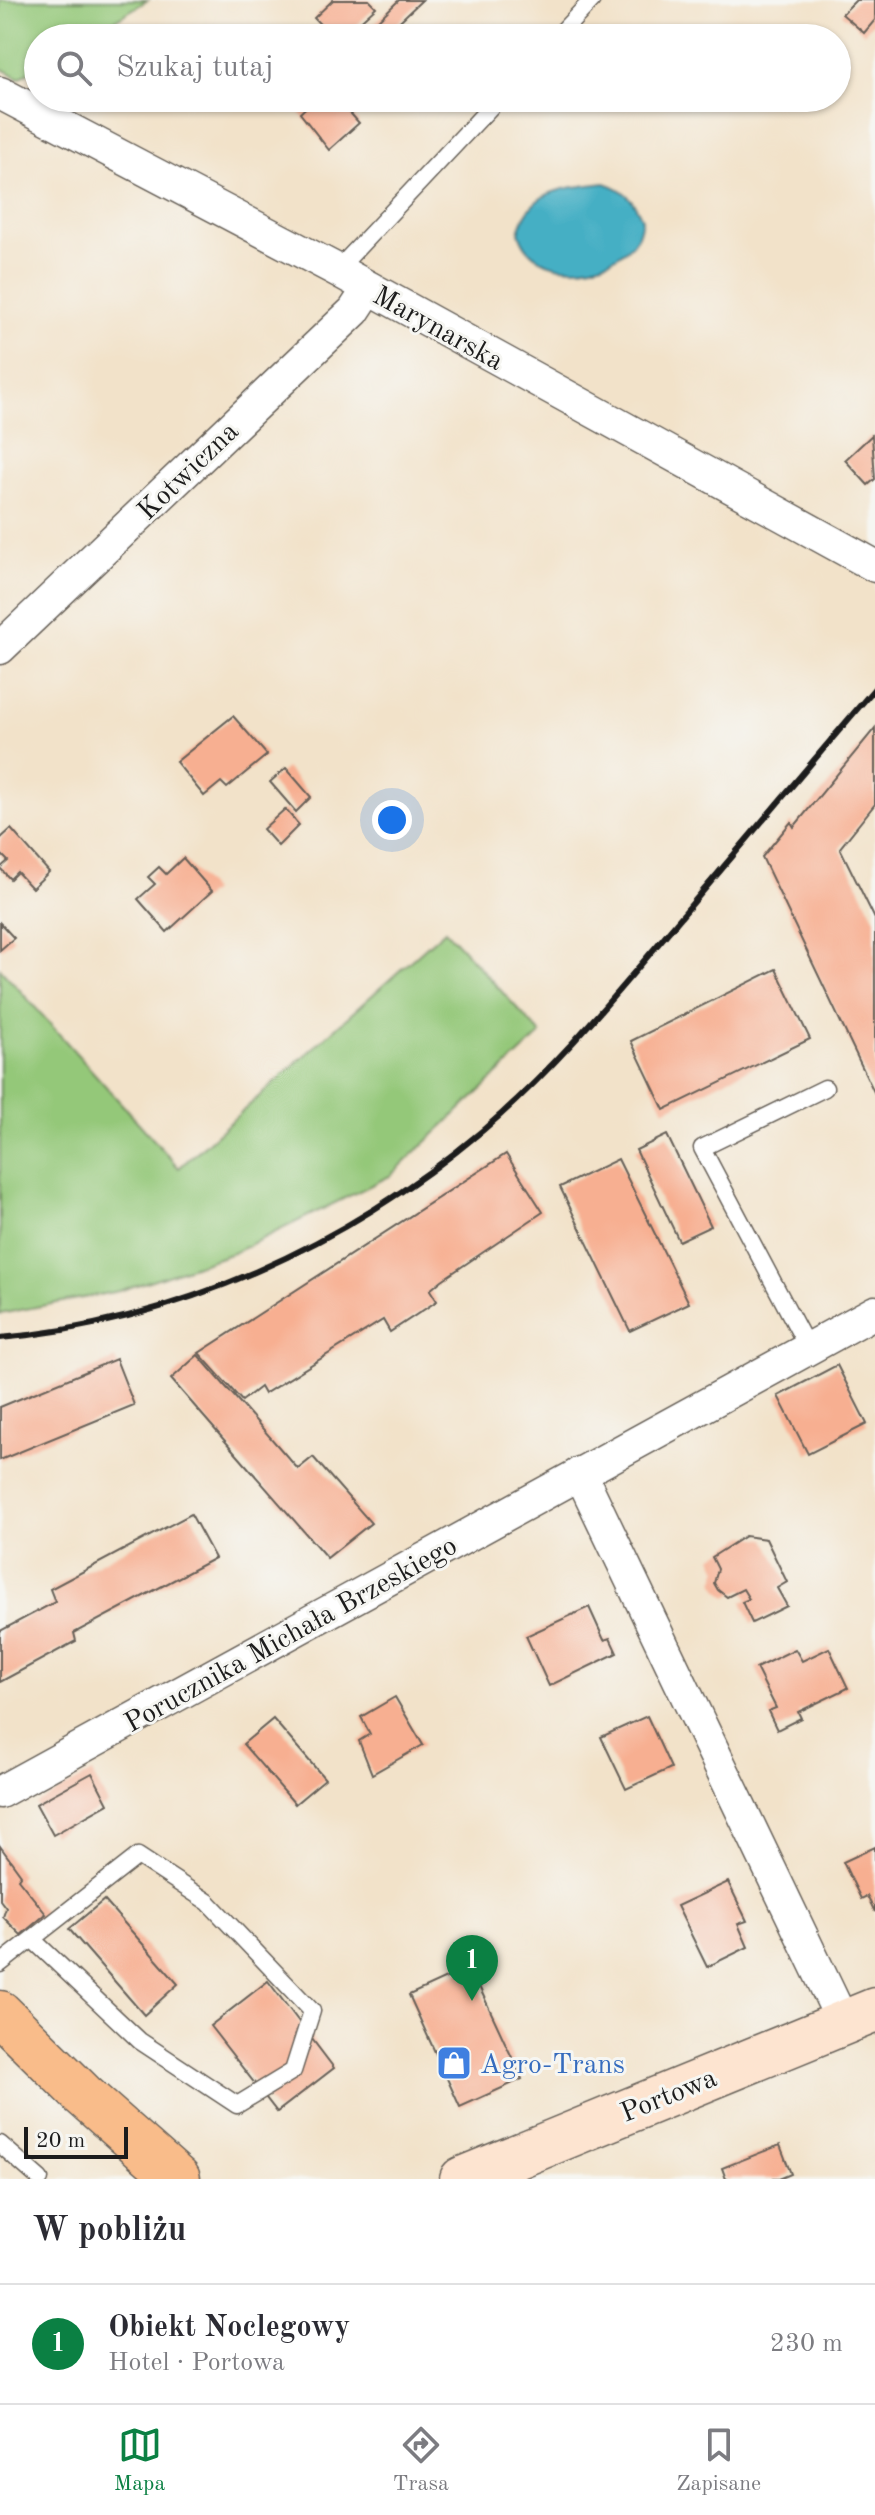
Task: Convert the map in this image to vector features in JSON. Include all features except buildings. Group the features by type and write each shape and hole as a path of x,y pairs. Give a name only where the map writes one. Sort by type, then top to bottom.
{"main road":[{"path":"0,2013 73,2085 178,2179"}],"street":[{"name":"Marynarska","path":"0,93 24,106"},
{"name":"Marynarska","path":"36,112 337,270 875,566"},
{"name":"Kotwiczna","path":"0,648 354,311 369,288"},
{"name":"Porucznika Michała Brzeskiego","path":"0,1792 875,1312"},
{"path":"580,1473 859,2016"},
{"name":"Portowa","path":"462,2179 859,2016"}],"lane":[{"path":"569,24 592,0"},
{"path":"337,270 486,112"},
{"path":"808,1348 702,1148 825,1088"},
{"path":"0,1964 138,1856 208,1902 312,2011 293,2071 237,2105 140,2041 32,1939"},
{"path":"0,2144 40,2179"}],"green space":[{"path":"0,0 148,0 108,24 24,24 24,75 19,78 0,68"},
{"path":"445,930 541,1034 390,1176 233,1253 119,1291 0,1314 0,968 179,1168"}],"water":[{"path":"605,183 628,196 642,219 637,237 626,250 610,260 574,268 555,266 539,259 527,248 519,232 524,217 541,198 563,189"}],"railway":[{"path":"0,1338 66,1329 131,1315 194,1296 317,1242 430,1172 509,1108 583,1031 875,688"}],"place":[{"name":"Obiekt Noclegowy","path":"472,2001"},
{"name":"Agro-Trans","path":"454,2063"}]}
